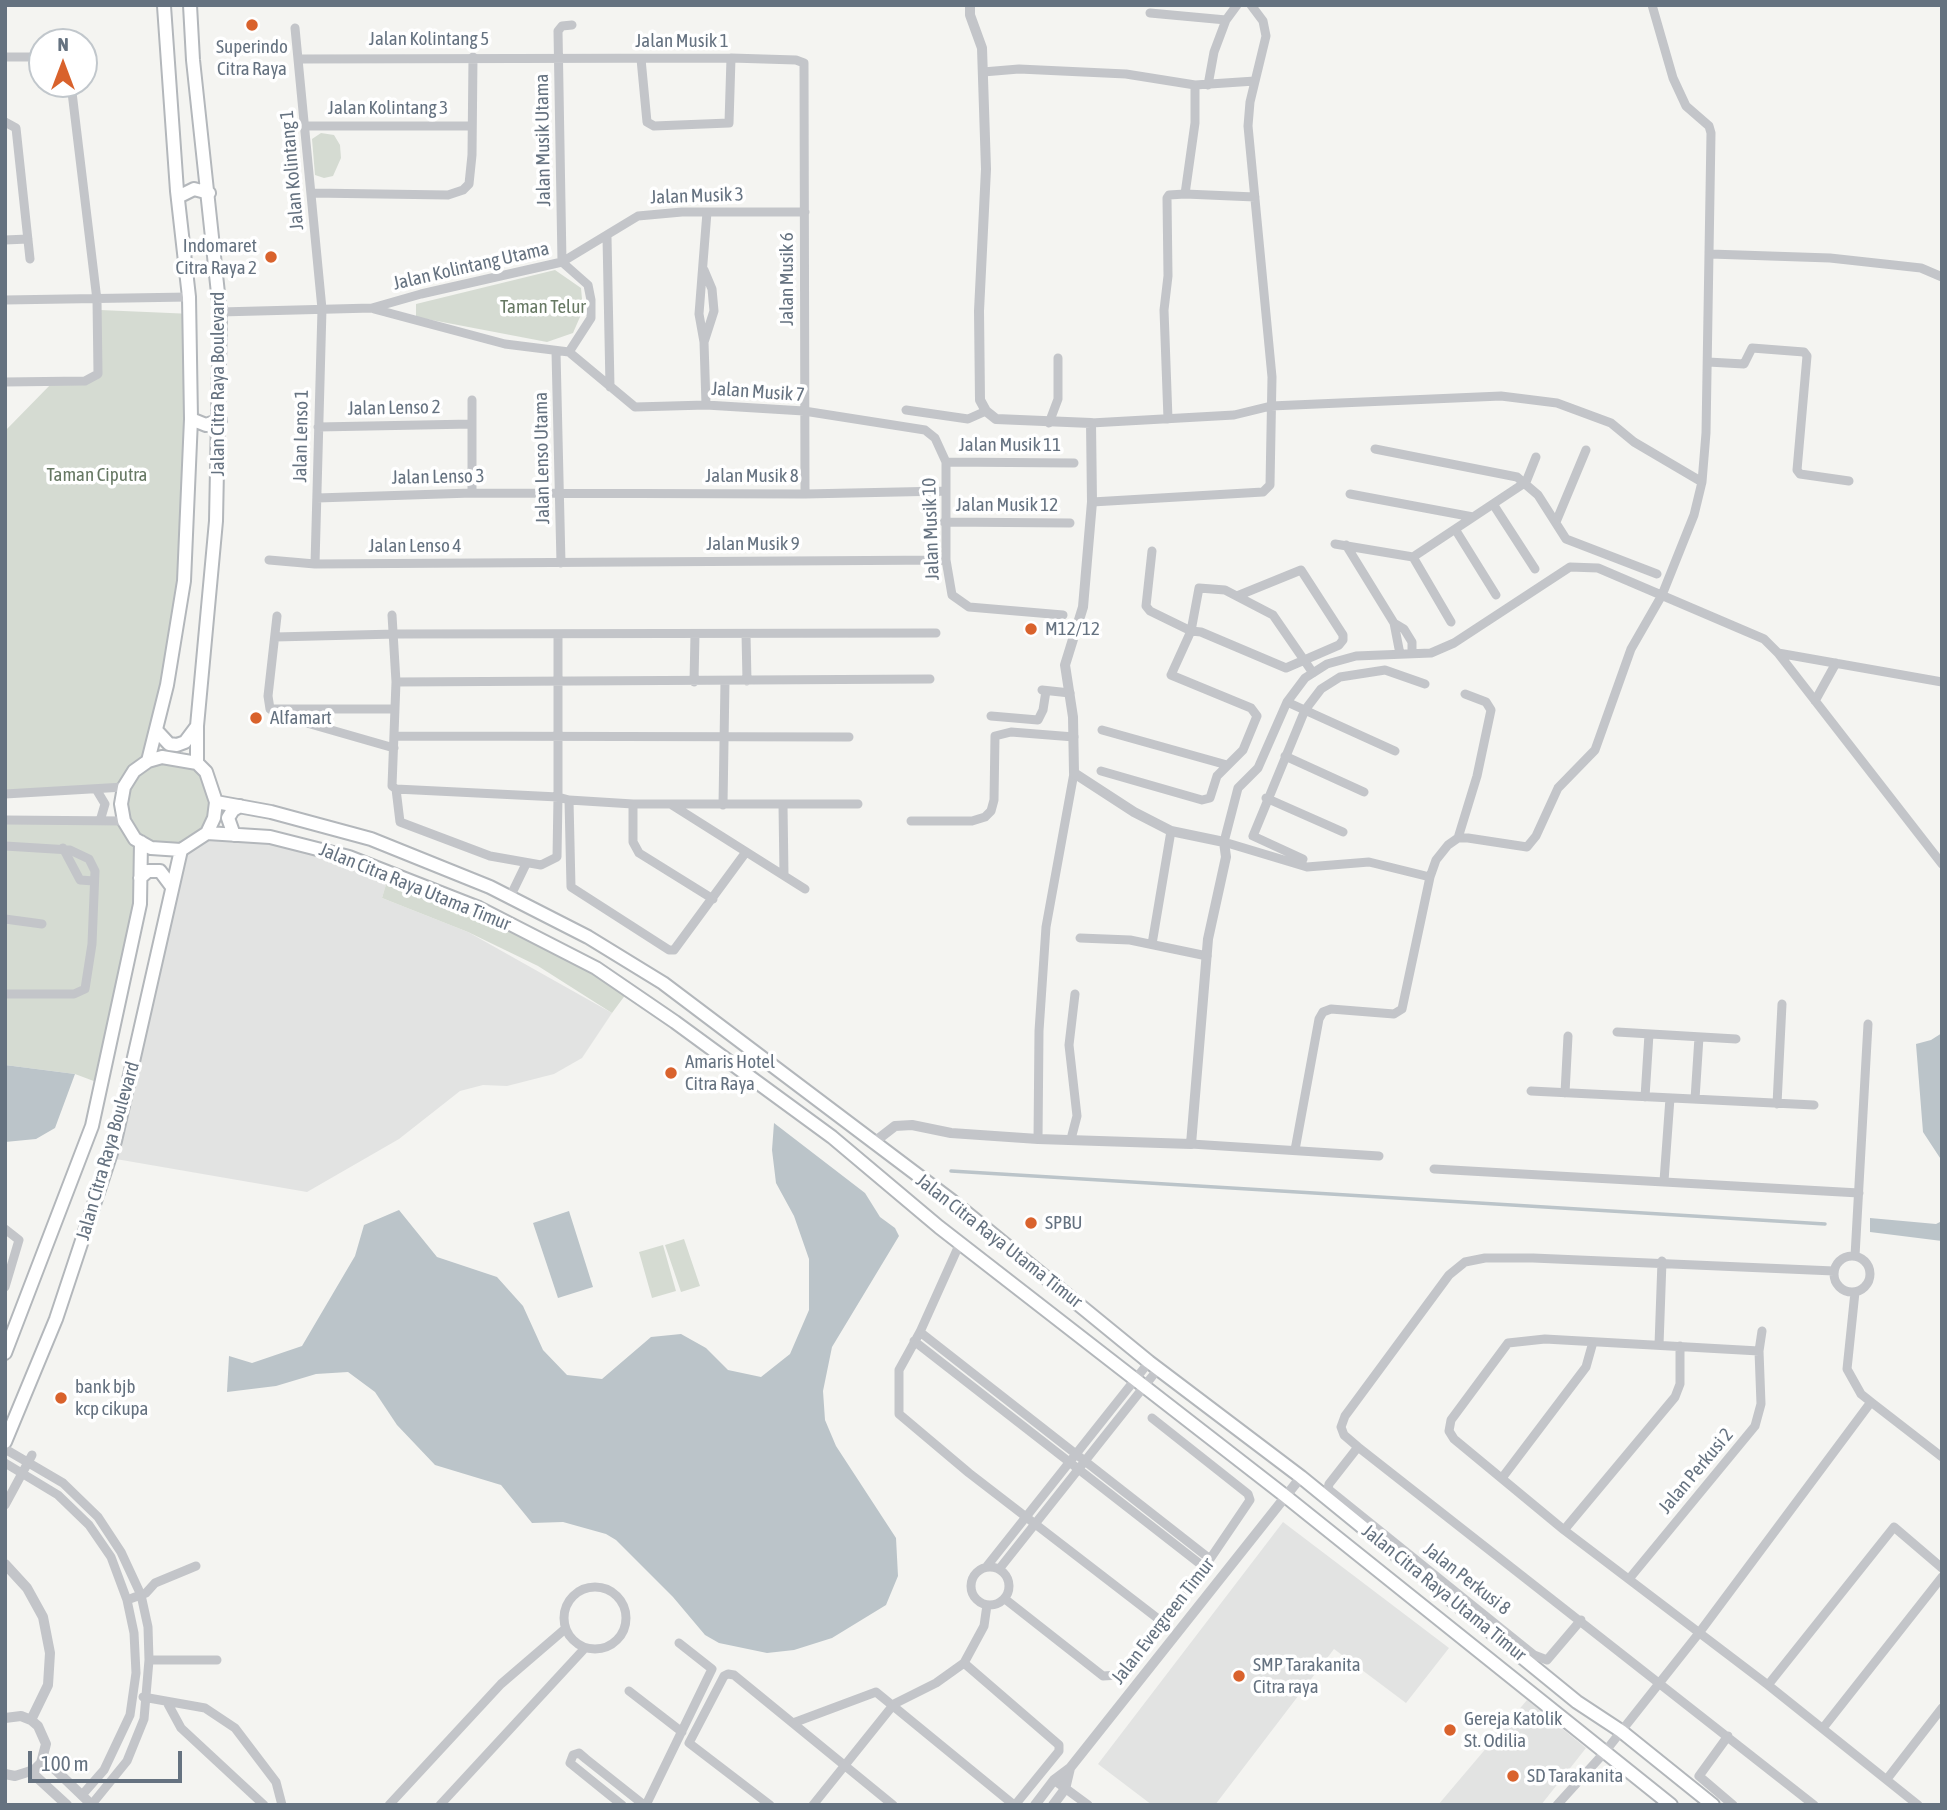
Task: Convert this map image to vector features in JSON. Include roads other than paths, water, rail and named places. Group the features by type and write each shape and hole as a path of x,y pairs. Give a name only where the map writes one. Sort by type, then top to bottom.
{"main road":[{"path":"163,6 182,5"},
{"name":"Jalan Citra Raya Boulevard","path":"190,5 193,60 220,312 216,521 197,726 197,762"},
{"name":"Jalan Citra Raya Boulevard","path":"148,761 167,685 184,581 191,419 189,297 163,6"},
{"path":"178,197 194,188 209,193"},
{"path":"191,419 206,425 220,421"},
{"path":"156,730 169,744 177,745 184,742 197,726"},
{"path":"176,757 197,762 209,779 216,802 214,818 206,833 181,850 151,848 141,842 124,821 121,804 124,788 134,771 148,761 176,757"},
{"name":"Jalan Citra Raya Utama Timur","path":"216,802 371,839 510,897 588,937 645,971 715,1020 750,1050 952,1201 1153,1366 1301,1477 1577,1702 1621,1731 1713,1805"},
{"path":"234,835 228,818 233,810 240,806"},
{"name":"Jalan Citra Raya Utama Timur","path":"206,833 299,842 358,860 479,908 596,968 832,1137 960,1242 1284,1495 1671,1805"},
{"name":"Jalan Citra Raya Boulevard","path":"5,1353 92,1126 140,904 141,842"},
{"name":"Jalan Citra Raya Boulevard","path":"5,1443 56,1319 110,1158 181,850"},
{"path":"140,878 148,871 160,871 172,887"},
{"path":"735,1068 750,1050"},
{"path":"1022,1291 1037,1270"},
{"path":"1460,1637 1475,1619"}],"street":[{"path":"970,5 970,15 982,48 986,169 979,311 980,400 986,411 996,419 1091,423 1234,415 1271,406 1478,396 1557,403 1611,423 1634,442 1702,481"},
{"path":"1208,85 1214,52 1226,20 1237,5"},
{"path":"1092,502 1263,492 1270,485 1272,377 1248,126 1255,81 1265,52 1266,36 1263,21 1251,5"},
{"path":"1458,838 1527,847 1558,788 1595,750 1631,649 1662,595 1695,515 1702,481 1708,362 1711,134 1709,127 1686,106 1673,78 1652,5"},
{"path":"1150,13 1226,20"},
{"name":"Jalan Musik Utama","path":"562,262 560,27 572,25"},
{"name":"Jalan Kolintang 1","path":"295,28 322,309"},
{"path":"5,57 28,57"},
{"path":"312,193 448,195 468,184 473,57"},
{"path":"641,60 647,122 654,126 729,123 731,58"},
{"name":"Jalan Musik 1","path":"559,59 731,58 796,60 804,63"},
{"name":"Jalan Kolintang 5","path":"299,59 559,59"},
{"name":"Jalan Musik 6","path":"804,63 805,494"},
{"path":"983,72 1019,69 1126,74 1195,85 1255,81"},
{"path":"1185,194 1195,123 1195,85"},
{"path":"5,382 52,383 96,377 99,362 97,300 73,98"},
{"path":"5,121 16,128 30,259"},
{"name":"Jalan Kolintang 3","path":"305,126 472,126"},
{"path":"1168,419 1164,310 1168,276 1167,198 1169,195 1185,194 1255,197"},
{"path":"706,405 704,342 699,314 707,212"},
{"name":"Jalan Musik 3","path":"562,262 638,216 707,212 805,212"},
{"path":"607,237 610,387"},
{"path":"5,240 28,239"},
{"path":"1710,254 1830,258 1905,266 1942,277"},
{"name":"Jalan Kolintang Utama","path":"220,312 372,308 562,262 588,285 591,318 569,352 556,352 505,344 372,308"},
{"path":"704,270 712,289 715,311 704,342"},
{"path":"5,300 189,297"},
{"name":"Jalan Lenso 1","path":"315,564 322,309"},
{"path":"1708,362 1744,364 1752,348 1804,352 1807,356 1797,470 1800,474 1849,481"},
{"name":"Jalan Lenso Utama","path":"556,352 561,564"},
{"name":"Jalan Musik 7","path":"569,352 635,407 706,405 804,411 925,430 935,438 946,462"},
{"path":"1049,423 1058,399 1058,358"},
{"path":"472,400 472,494"},
{"path":"906,410 968,419 986,411"},
{"path":"1038,1139 1039,1031 1046,927 1074,773 1074,737 1065,664 1083,607 1092,502 1091,423"},
{"name":"Jalan Lenso 2","path":"318,428 472,424"},
{"path":"1375,449 1517,477 1538,495 1566,539 1657,574"},
{"path":"1556,522 1586,450"},
{"path":"1335,544 1413,557 1526,482 1536,457"},
{"name":"Jalan Musik 11","path":"946,462 1074,463"},
{"name":"Jalan Musik 10","path":"946,462 944,522 946,560 952,595 960,604 969,607 1063,615"},
{"name":"Jalan Musik 8","path":"560,493 805,494 944,491"},
{"name":"Jalan Lenso 3","path":"317,498 560,493"},
{"path":"1350,494 1473,517"},
{"path":"1493,504 1535,569"},
{"name":"Jalan Musik 12","path":"944,522 1070,523"},
{"path":"1455,529 1496,595"},
{"path":"1346,545 1394,623 1400,654"},
{"path":"1152,551 1146,606 1150,611 1191,631 1201,632 1286,668 1339,645 1343,635 1301,570 1237,596"},
{"path":"1413,557 1451,622"},
{"name":"Jalan Lenso 4","path":"269,560 315,564 561,564"},
{"name":"Jalan Musik 9","path":"561,564 946,560"},
{"path":"1192,1144 1207,956 1213,907 1226,857 1224,842 1238,788 1258,768 1287,702 1313,673 1327,664 1356,656 1431,653 1454,643 1570,566 1598,568 1763,639 1778,653 1942,864"},
{"path":"1101,771 1202,800 1210,798 1217,776 1243,750 1258,716 1251,708 1171,675 1191,631 1199,588 1225,590 1273,615 1313,673"},
{"path":"392,615 396,634 392,786 396,789 400,822 490,856 526,864 541,865 557,857 558,636"},
{"path":"277,616 268,696 270,709 279,715 394,748"},
{"path":"1394,623 1404,629 1412,642 1412,653"},
{"path":"275,638 396,634 558,636 936,633"},
{"path":"694,682 695,634"},
{"path":"746,634 747,681"},
{"path":"1778,653 1942,682"},
{"path":"1815,701 1836,663"},
{"path":"1303,859 1252,836 1305,710 1321,689 1339,677 1385,670 1425,684"},
{"path":"396,682 930,679"},
{"path":"723,805 725,681"},
{"path":"991,716 1038,720 1043,710 1044,690 1070,693"},
{"path":"1295,1150 1319,1019 1323,1012 1331,1009 1394,1014 1402,1009 1430,877 1436,860 1448,845 1458,838 1477,776 1491,710 1486,702 1465,694"},
{"path":"1287,702 1395,751"},
{"path":"270,709 395,709"},
{"path":"1102,730 1227,765"},
{"path":"911,821 972,821 985,817 991,811 994,800 995,736 1011,732 1074,737"},
{"path":"394,736 849,737"},
{"path":"1285,756 1364,792"},
{"path":"1074,773 1134,813 1171,831 1224,842 1307,867 1368,862 1430,877"},
{"path":"5,793 124,788"},
{"path":"96,789 105,804 100,821"},
{"path":"396,789 558,797 633,804 858,804"},
{"path":"1266,798 1343,832"},
{"path":"569,800 570,883 575,890 669,950 678,947 746,852"},
{"path":"633,804 633,842 639,853 713,899"},
{"path":"670,804 805,889"},
{"path":"783,805 784,875"},
{"path":"5,820 124,821"},
{"path":"1152,944 1171,831"},
{"path":"5,846 63,848 89,859 95,871 92,944 85,989 74,994 5,994"},
{"path":"63,848 80,880 94,881"},
{"path":"510,897 526,864"},
{"path":"5,919 42,924"},
{"path":"1080,939 1152,944 1207,956"},
{"path":"1071,1139 1077,1116 1069,1045 1075,994"},
{"path":"1776,1104 1782,1004"},
{"path":"1855,1256 1868,1024"},
{"path":"1617,1031 1736,1039"},
{"path":"1645,1097 1649,1034"},
{"path":"1565,1093 1568,1037"},
{"path":"1696,1099 1699,1037"},
{"path":"1531,1091 1814,1105"},
{"path":"1664,1181 1670,1098"},
{"path":"873,1143 895,1126 912,1125 951,1133 1038,1139 1192,1144 1379,1156"},
{"path":"1434,1169 1859,1193"},
{"path":"5,1229 19,1240 5,1287"},
{"path":"960,1242 920,1332 899,1370 899,1414 1161,1620"},
{"path":"1855,1256 1864,1260 1870,1269 1870,1279 1864,1287 1855,1292 1843,1290 1836,1282 1834,1271 1846,1257 1855,1256"},
{"path":"1814,1805 1358,1447 1345,1435 1341,1427 1345,1416 1448,1275 1465,1262 1521,1258 1662,1261 1834,1271"},
{"path":"1659,1345 1662,1261"},
{"path":"1855,1292 1847,1369 1853,1383 1871,1402 1942,1457"},
{"name":"Jalan Perkusi 2","path":"1629,1579 1749,1436 1761,1404 1759,1351 1762,1331"},
{"path":"920,1332 1210,1559"},
{"path":"1759,1351 1545,1339 1508,1343 1451,1420 1449,1431 1454,1439 1564,1530 1769,1685 1918,1805"},
{"path":"914,1341 1204,1567"},
{"path":"1502,1478 1586,1367 1593,1342"},
{"path":"1564,1530 1675,1397 1680,1384 1681,1346"},
{"path":"1004,1599 987,1605 976,1599 971,1587 974,1575 987,1566 1076,1454 1153,1366"},
{"path":"1000,1568 1085,1461 1140,1382"},
{"path":"1557,1805 1604,1753 1699,1633 1871,1402"},
{"path":"1004,1599 1103,1676 1119,1675 1204,1567 1247,1507 1248,1494 1152,1418"},
{"name":"Jalan Perkusi 8","path":"1358,1447 1328,1489 1543,1660 1581,1620"},
{"path":"5,1449 30,1458 63,1483 97,1517 121,1552 141,1595 148,1627 149,1660 144,1718 127,1761 92,1805 43,1758"},
{"path":"5,1505 30,1458"},
{"path":"5,1463 58,1495 89,1525 110,1558 127,1600 134,1633 136,1673 130,1715 113,1755 96,1782 82,1796"},
{"name":"Jalan Evergreen Timur","path":"1035,1805 1054,1780 1070,1769 1284,1495 1301,1477"},
{"path":"1769,1685 1894,1527 1942,1568"},
{"path":"5,1564 27,1588 43,1617 50,1653 48,1685 31,1720"},
{"path":"127,1600 141,1595 155,1583 196,1566"},
{"path":"987,1566 1000,1568 1009,1581 1004,1599"},
{"path":"1823,1728 1942,1577"},
{"path":"580,1589 610,1590 621,1601 626,1615 624,1630 614,1643 600,1649 585,1648 573,1641 565,1629 563,1614 568,1599 580,1589"},
{"path":"813,1805 894,1704 936,1683 964,1663 984,1626 987,1605"},
{"path":"388,1805 501,1684 565,1629"},
{"path":"622,1805 570,1763 573,1755 579,1753 645,1805 712,1669 679,1643"},
{"path":"440,1805 585,1648"},
{"path":"149,1660 217,1660"},
{"path":"793,1723 871,1692 894,1704 1015,1805 1059,1751 1059,1745 1057,1740 964,1663"},
{"path":"770,1805 692,1746 690,1738 724,1676 728,1674 734,1675 893,1805"},
{"path":"629,1691 682,1732"},
{"path":"133,1695 168,1704 205,1708 234,1728 276,1782 282,1805"},
{"path":"168,1704 181,1728 264,1805"},
{"path":"1887,1779 1942,1708"},
{"path":"5,1718 22,1716 31,1720 44,1734 46,1744 43,1758 30,1771 15,1776 5,1774"},
{"path":"1728,1736 1699,1776 1733,1805"},
{"name":"Jalan Evergreen Timur","path":"1060,1798 1070,1769"},
{"path":"30,1771 67,1805"},
{"path":"1054,1780 1060,1798 1088,1805"}],"waterway":[{"path":"951,1171 1825,1224"}],"place":[{"name":"Superindo Citra Raya","path":"252,25"},
{"name":"Indomaret Citra Raya 2","path":"271,257"},
{"name":"M12/12","path":"1031,629"},
{"name":"Alfamart","path":"256,718"},
{"name":"Amaris Hotel Citra Raya","path":"671,1073"},
{"name":"SPBU","path":"1031,1223"},
{"name":"bank bjb kcp cikupa","path":"61,1398"},
{"name":"SMP Tarakanita Citra raya","path":"1239,1676"},
{"name":"Gereja Katolik St. Odilia","path":"1450,1730"},
{"name":"SD Tarakanita","path":"1513,1776"}],"park label":[{"name":"Taman Telur","path":"543,307"},
{"name":"Taman Ciputra","path":"97,475"}]}
